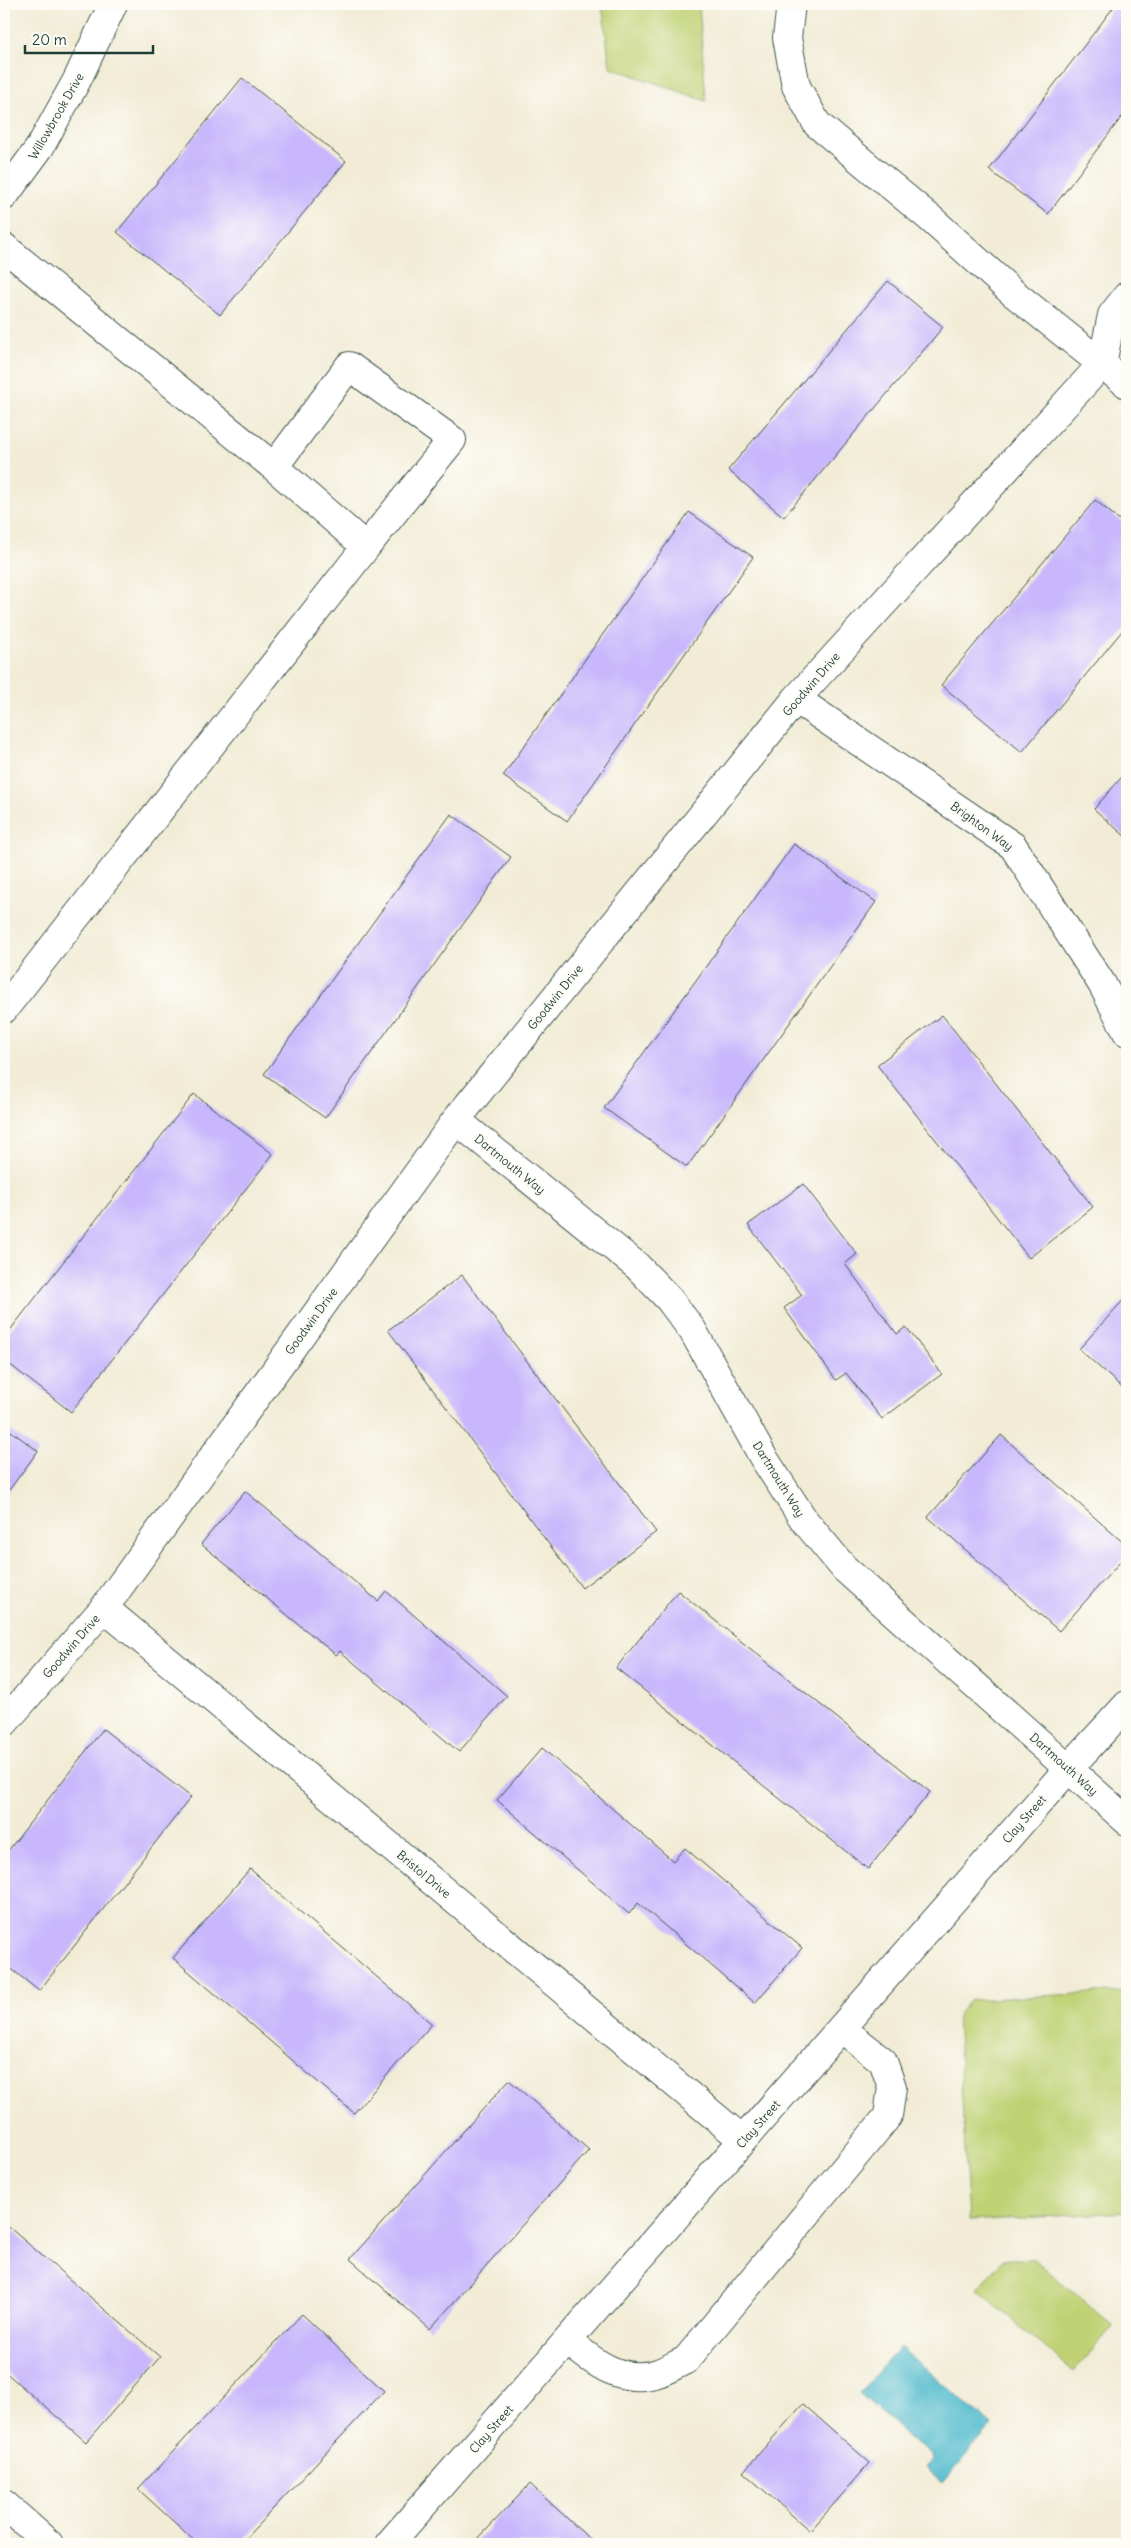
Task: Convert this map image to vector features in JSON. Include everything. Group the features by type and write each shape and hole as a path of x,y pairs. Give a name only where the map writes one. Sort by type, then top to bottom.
{"street":[{"name":"Willowbrook Drive","path":"4,196 45,139 78,80 112,4"},
{"path":"791,4 787,38 796,86 817,124 931,219 1012,292 1127,384"},
{"path":"4,248 274,467 366,547"},
{"path":"1102,364 1112,315 1127,296"},
{"name":"Goodwin Drive","path":"4,1723 104,1608 456,1120 796,698 1102,364"},
{"path":"4,1009 452,440 348,366 274,467"},
{"name":"Brighton Way","path":"796,698 1013,846 1102,984 1127,1032"},
{"name":"Dartmouth Way","path":"456,1120 637,1266 669,1299 693,1331 763,1457 804,1520 844,1568 1127,1821"},
{"name":"Bristol Drive","path":"104,1608 744,2140"},
{"name":"Clay Street","path":"389,2544 1068,1768 1127,1705"},
{"path":"568,2340 598,2365 629,2376 657,2374 686,2360 888,2116 892,2087 883,2061 841,2028"},
{"path":"4,2504 50,2544"}],"green space":[{"path":"602,4 699,4 706,101 610,67"},
{"path":"1127,1991 1127,2212 969,2221 957,2015 970,2000"},
{"path":"1003,2259 1034,2259 1113,2326 1074,2372 977,2290"}],"water":[{"path":"900,2347 992,2426 942,2483 925,2468 933,2458 859,2393"}],"building":[{"path":"1116,4 1127,4 1127,110 1048,214 989,170"},
{"path":"242,78 346,161 220,315 117,232"},
{"path":"888,281 943,327 784,517 728,470"},
{"path":"1095,500 1127,526 1127,625 1022,752 941,685"},
{"path":"689,512 753,557 567,821 503,776"},
{"path":"1127,771 1127,838 1094,809"},
{"path":"451,814 511,857 325,1118 264,1074"},
{"path":"794,844 876,902 687,1167 604,1108"},
{"path":"942,1015 1093,1207 1029,1258 877,1065"},
{"path":"194,1094 273,1154 71,1412 4,1360 4,1338"},
{"path":"803,1184 857,1254 845,1264 897,1334 906,1327 942,1374 882,1419 846,1373 836,1380 784,1308 802,1295 748,1225"},
{"path":"462,1275 656,1532 582,1588 388,1330"},
{"path":"1127,1296 1127,1392 1079,1349"},
{"path":"4,1426 38,1451 4,1497"},
{"path":"1001,1435 1127,1546 1127,1554 1059,1631 928,1517"},
{"path":"245,1491 378,1601 386,1591 507,1696 459,1752 340,1651 336,1655 201,1544"},
{"path":"678,1591 930,1792 868,1869 616,1668"},
{"path":"103,1729 191,1797 39,1991 4,1963 4,1856"},
{"path":"542,1748 673,1861 685,1848 802,1948 755,2003 638,1903 629,1914 497,1800"},
{"path":"250,1869 432,2024 354,2113 173,1958"},
{"path":"509,2080 589,2150 430,2329 350,2259"},
{"path":"4,2223 160,2357 86,2442 4,2371"},
{"path":"302,2314 384,2391 240,2544 198,2544 138,2489"},
{"path":"803,2404 870,2463 810,2531 743,2472"},
{"path":"530,2484 595,2544 473,2544"}]}
